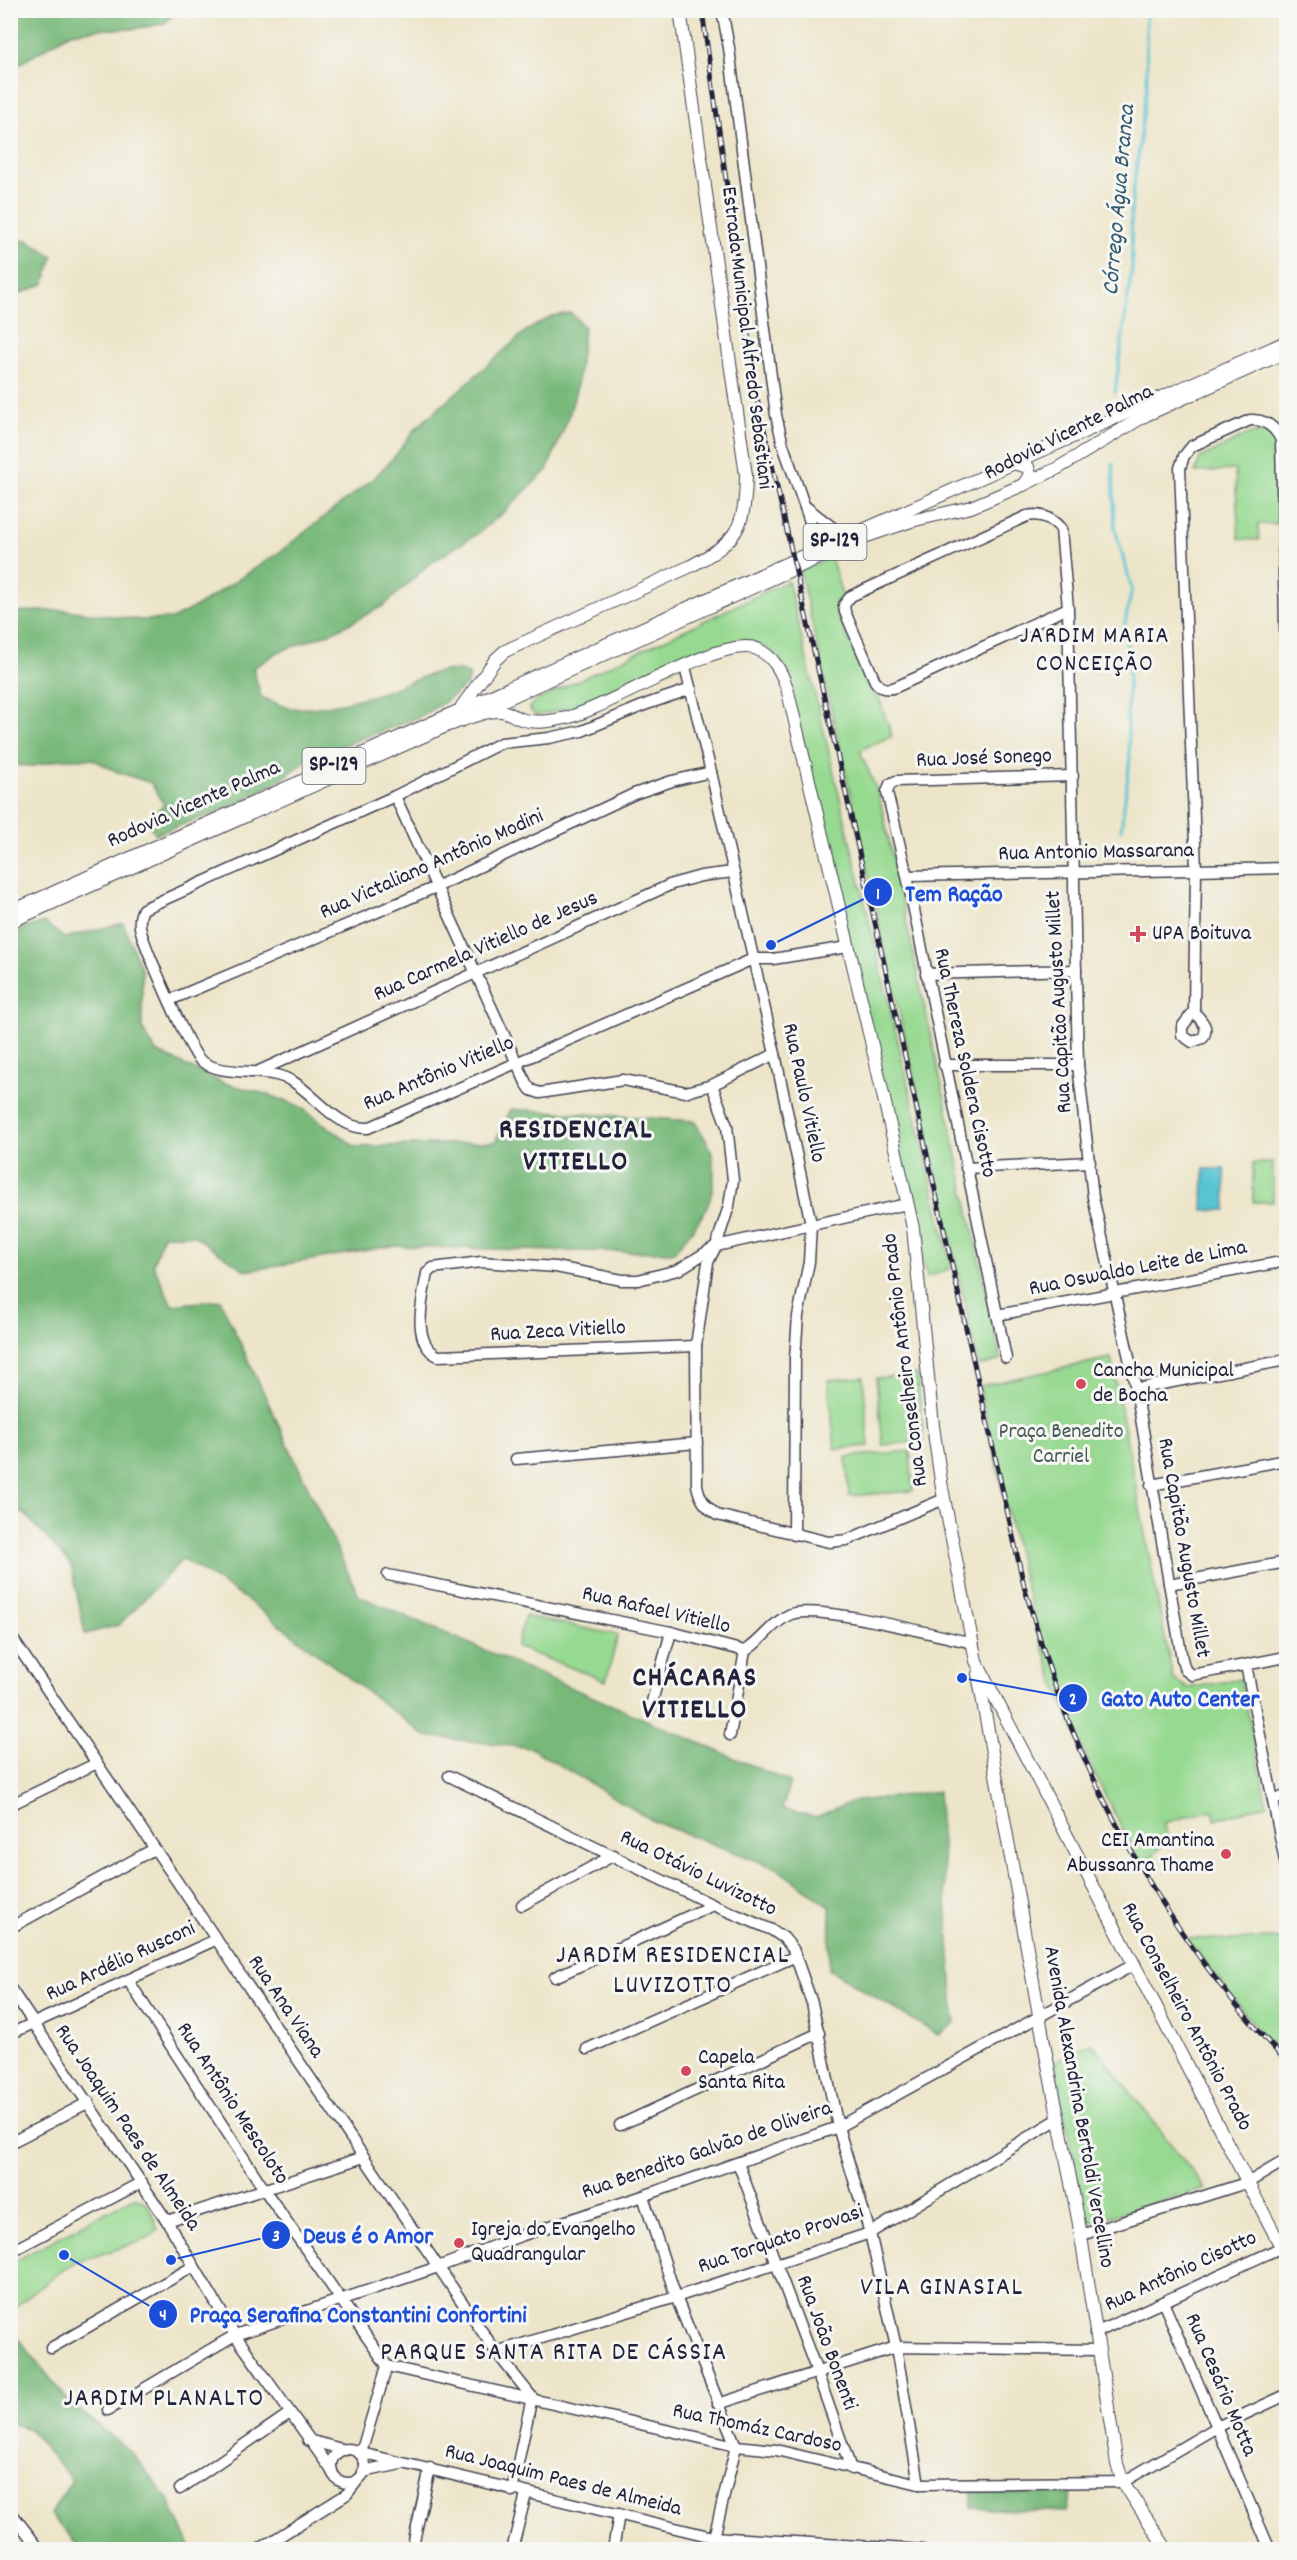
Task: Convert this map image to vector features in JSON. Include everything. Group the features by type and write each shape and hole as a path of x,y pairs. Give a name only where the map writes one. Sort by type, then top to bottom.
{"main road":[{"name":"Estrada Municipal Alfredo Sebastiani","path":"460,710 496,659 522,642 691,566 720,550 732,538 743,514 746,475 680,10"},
{"name":"Rodovia Vicente Palma","path":"1011,463 1287,342"},
{"name":"Rodovia Vicente Palma","path":"10,922 452,724 510,692 660,624 864,537 911,521 971,507 1023,484 1058,468 1146,415 1287,352"},
{"path":"1011,463 1028,467 1030,475 1023,484"},
{"name":"SP-129","path":"660,624 813,551 1011,463"},
{"name":"Rua Conselheiro Antônio Prado","path":"530,722 581,714 726,649 755,648 766,654 779,668 787,688 914,1235 933,1426 944,1499 976,1661 1284,2252"},
{"path":"492,667 496,678 510,692 514,708 530,722"},
{"name":"Rodovia Vicente Palma","path":"10,912 460,710 510,692"},
{"path":"452,724 498,711 530,722"},
{"name":"Avenida Alexandrina Bertoldi Vercellino","path":"976,1661 1039,2017 1081,2235 1117,2464 1123,2482 1167,2550"},
{"path":"988,1726 995,1719 1005,1717"}],"street":[{"path":"722,10 729,48 776,415 783,446 814,532 813,551"},
{"path":"1194,1011 1196,870 1180,468 1186,452 1195,444 1246,421 1263,421 1281,437 1287,667"},
{"path":"803,505 846,537"},
{"name":"Rua Capitão Augusto Millet","path":"1068,608 896,687 884,688 875,681 844,612 844,603 851,596 1027,516 1044,516 1055,522 1061,529 1068,608 1078,1065 1093,1197 1136,1389 1184,1668 1192,1675 1246,1665"},
{"name":"Rua Paulo Vitiello","path":"685,666 775,1054 811,1224 809,1262 798,1316 795,1358 794,1535"},
{"path":"691,688 582,731 549,738 501,743 395,796 525,1083 531,1090 540,1093 623,1080 686,1092 712,1085 775,1054"},
{"name":"Rua Victaliano Antônio Modini","path":"170,1000 436,887 634,794 672,781 711,772"},
{"name":"Rua José Sonego","path":"896,782 1073,776"},
{"name":"Rua Thereza Soldera Cisotto","path":"896,782 889,785 886,795 907,876 1006,1358"},
{"name":"Rua Antônio Vitiello","path":"395,796 143,909 139,917 145,945 184,1033 198,1058 209,1066 225,1070 259,1071 292,1081 346,1124 358,1129 368,1128 753,958 773,959 848,947"},
{"name":"Rua Antonio Massarana","path":"907,876 1287,868"},
{"name":"Rua Carmela Vitiello de Jesus","path":"259,1071 672,884 701,876 732,872"},
{"path":"926,974 1076,970"},
{"path":"944,1065 1078,1065"},
{"path":"712,1085 727,1126 733,1180 729,1206 716,1246 708,1262 696,1346 699,1497 705,1506 717,1515 829,1542 847,1540 944,1499"},
{"path":"966,1168 1090,1162"},
{"path":"716,1246 907,1204"},
{"name":"Rua Zeca Vitiello","path":"696,1346 442,1357 433,1354 426,1346 420,1327 426,1275 433,1268 481,1262 556,1267 622,1280 638,1280 678,1270 716,1246"},
{"name":"Rua Oswaldo Leite de Lima","path":"997,1315 1287,1261"},
{"path":"1136,1389 1287,1360"},
{"path":"516,1459 697,1443"},
{"path":"1151,1485 1287,1460"},
{"path":"1170,1584 1287,1562"},
{"name":"Rua Rafael Vitiello","path":"388,1575 671,1632 745,1651 784,1617 803,1611 828,1613 973,1643"},
{"path":"650,1709 671,1632"},
{"name":"Rua Ana Viana","path":"10,1635 496,2352 532,2397"},
{"path":"730,1735 745,1651"},
{"path":"1287,1657 1246,1665 1287,1866"},
{"path":"10,1805 97,1763"},
{"name":"Rua Otávio Luvizotto","path":"449,1776 713,1905 746,1918 784,1938 796,1956 819,2033 838,2127 870,2233 896,2348 919,2484"},
{"path":"1273,1800 1287,1796"},
{"path":"10,1928 154,1849"},
{"path":"522,1905 614,1855"},
{"path":"555,1977 713,1905"},
{"name":"Rua Ardélio Rusconi","path":"10,2034 215,1940"},
{"path":"587,2049 796,1956"},
{"name":"Rua Benedito Galvão de Oliveira","path":"108,2410 235,2335 438,2267 520,2236 643,2196 838,2127 1135,1964"},
{"name":"Rua Antônio Mescoloto","path":"128,1980 264,2189 387,2366"},
{"name":"Rua Joaquim Paes de Almeida","path":"10,1988 142,2182 235,2335 332,2471"},
{"path":"620,2125 819,2033"},
{"path":"10,2143 89,2102"},
{"name":"Rua Torquato Provasi","path":"496,2352 777,2265 870,2233 1058,2119"},
{"path":"167,2221 364,2157"},
{"path":"1081,2235 1249,2182 1287,2160"},
{"name":"Rua João Bonenti","path":"738,2163 851,2469"},
{"path":"10,2252 142,2182"},
{"path":"643,2196 676,2297 736,2446 711,2550"},
{"name":"Rua Antônio Cisotto","path":"1095,2333 1284,2252"},
{"path":"51,2348 194,2266"},
{"name":"Rua Cesário Motta","path":"1163,2302 1270,2550"},
{"path":"718,2404 896,2348 1098,2350"},
{"path":"258,2550 347,2494 360,2477 365,2464 361,2453 387,2366"},
{"name":"Rua Thomáz Cardoso","path":"387,2366 532,2397 736,2446 776,2450 919,2484 1123,2482"},
{"path":"1123,2482 1217,2427 1287,2395"},
{"path":"512,2491 532,2397"},
{"path":"180,2490 290,2413"},
{"path":"308,2440 361,2453"},
{"path":"344,2482 339,2480 332,2471 332,2460 335,2455 345,2450"},
{"name":"Rua Joaquim Paes de Almeida","path":"361,2453 403,2464 430,2468 512,2491 713,2537 923,2550"},
{"name":"Rua Joaquim Paes de Almeida","path":"360,2477 403,2464"},
{"path":"412,2550 430,2468"},
{"path":"330,2504 344,2482 360,2477"},
{"path":"513,2550 525,2494"},
{"path":"10,2511 40,2550"},
{"path":"613,2550 619,2514"}],"green space":[{"path":"11,10 177,11 164,24 132,29 100,29 70,33 18,65 11,76"},
{"path":"27,240 53,256 44,284 11,297 11,241"},
{"path":"571,313 584,327 577,386 569,416 547,470 503,513 480,532 428,565 385,605 335,631 278,652 253,668 261,697 291,708 324,706 378,694 437,673 460,671 470,675 467,684 445,702 419,717 309,758 280,781 226,809 156,834 145,820 164,805 151,783 118,772 92,759 62,759 33,766 11,765 10,612 66,610 141,620 172,619 199,605 277,554 375,477 396,455 414,430 526,331 552,316"},
{"path":"1251,433 1267,433 1278,444 1277,524 1258,524 1259,540 1239,539 1235,470 1195,472 1200,458"},
{"path":"831,557 842,595 836,602 837,614 872,691 879,698 892,736 862,749 861,754 879,795 1001,1360 979,1366 800,571"},
{"path":"788,581 952,1268 927,1277 788,675 784,667 768,649 753,643 737,641 591,702 536,716 530,710 530,706 537,700"},
{"path":"44,922 64,938 123,923 142,971 142,1028 156,1052 224,1083 299,1106 356,1147 495,1142 511,1109 694,1121 711,1150 714,1184 711,1197 700,1219 674,1252 392,1246 246,1271 193,1235 163,1235 153,1264 172,1305 220,1300 359,1596 790,1782 782,1809 816,1817 851,1802 938,1791 955,2023 938,2035 829,1969 830,1907 776,1868 655,1822 531,1748 425,1736 246,1599 183,1559 119,1625 85,1634 71,1565 25,1514 11,1510 11,932"},
{"path":"1253,1163 1273,1163 1273,1202 1253,1202"},
{"name":"Praça Benedito Carriel","path":"1111,1358 1173,1679 1187,1688 1241,1679 1267,1804 1215,1820 1213,1810 1163,1823 1168,1838 1143,1868 1081,1746 1050,1669 1020,1564 979,1386"},
{"path":"917,1374 924,1441 883,1445 876,1378"},
{"path":"863,1377 869,1446 835,1449 828,1380"},
{"path":"910,1451 913,1491 849,1496 846,1457"},
{"path":"525,1616 618,1635 606,1681 516,1647"},
{"path":"1186,1938 1286,1940 1286,2059 1261,2034"},
{"path":"1092,2043 1206,2189 1087,2223 1053,2062"},
{"path":"132,2198 143,2200 158,2230 148,2239 71,2264 12,2309 11,2263"},
{"path":"10,2328 69,2402 132,2453 168,2499 190,2546 186,2550 81,2549 50,2514 72,2480 29,2429 11,2424"},
{"path":"971,2492 1072,2493 1067,2512 971,2508"}],"water":[{"path":"1204,1169 1225,1169 1226,1210 1203,1210"}],"waterway":[{"name":"Córrego Água Branca","path":"1115,392 1132,268 1131,209 1147,85 1146,10"},
{"name":"Córrego Água Branca","path":"1113,464 1115,529 1132,589 1125,623 1129,671 1127,719 1130,759 1121,830"}],"railway":[{"path":"702,10 757,398 1025,1590 1050,1672 1080,1749 1128,1845 1155,1891 1216,1980 1286,2061"}],"place":[{"name":"UPA Boituva","path":"1138,934"},
{"name":"Tem Ração","path":"771,945"},
{"name":"Cancha Municipal de Bocha","path":"1081,1384"},
{"name":"Gato Auto Center","path":"962,1678"},
{"name":"CEI Amantina Abussanra Thame","path":"1226,1854"},
{"name":"Capela Santa Rita","path":"686,2071"},
{"name":"Igreja do Evangelho Quadrangular","path":"459,2243"},
{"name":"Praça Serafina Constantini Confortini","path":"64,2255"},
{"name":"Deus é o Amor","path":"171,2260"}],"district":[{"name":"JARDIM MARIA CONCEIÇÃO","path":"1095,651"},
{"name":"RESIDENCIAL VITIELLO","path":"576,1148"},
{"name":"CHÁCARAS VITIELLO","path":"695,1696"},
{"name":"JARDIM RESIDENCIAL LUVIZOTTO","path":"673,1971"},
{"name":"VILA GINASIAL","path":"942,2288"},
{"name":"PARQUE SANTA RITA DE CÁSSIA","path":"554,2353"},
{"name":"JARDIM PLANALTO","path":"164,2399"}]}
